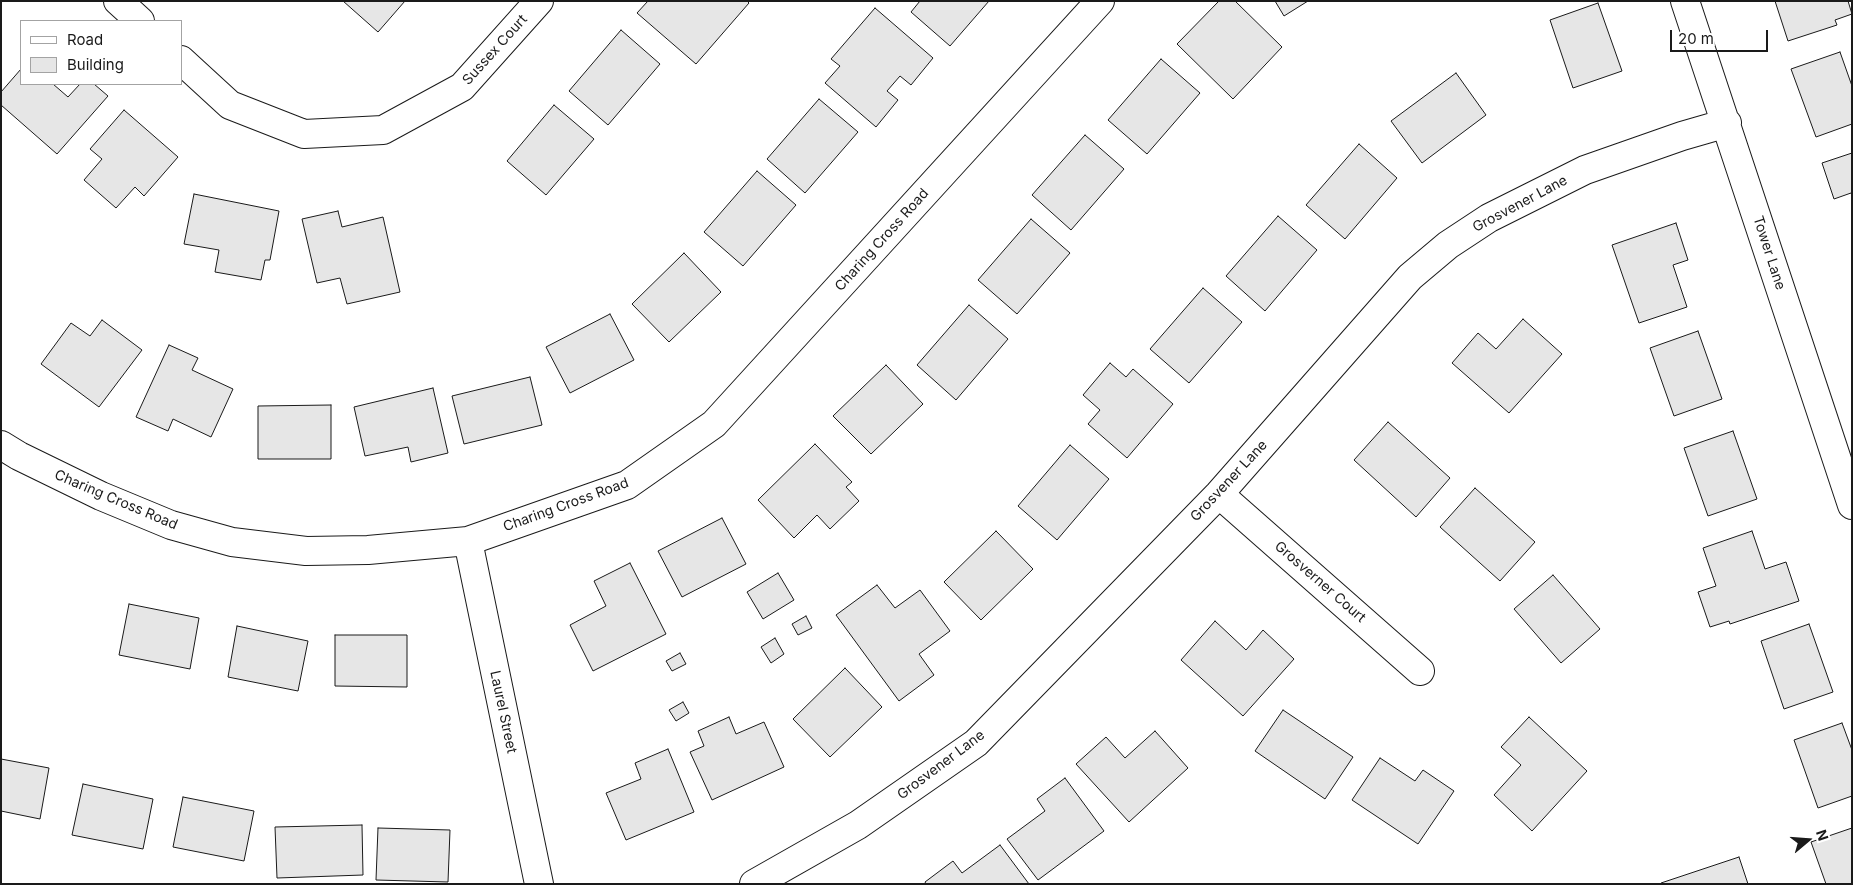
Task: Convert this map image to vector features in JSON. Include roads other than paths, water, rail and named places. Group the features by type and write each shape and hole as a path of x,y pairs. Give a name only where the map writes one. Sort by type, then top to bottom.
{"street":[{"path":"118,1 139,20"},
{"name":"Sussex Court","path":"182,61 230,105 304,134 383,130 462,87 538,1"},
{"name":"Charing Cross Road","path":"1,445 19,456 101,496 171,525 232,542 306,551 368,550 468,541 626,485 714,424 1100,1"},
{"name":"Tower Lane","path":"1685,1 1852,505"},
{"name":"Grosvener Lane","path":"754,884 858,825 976,743 1219,494 1410,277 1448,245 1489,218 1585,170 1682,136 1727,123"},
{"name":"Grosverner Court","path":"1219,494 1420,671"},
{"name":"Laurel Street","path":"468,541 539,884"}]}
